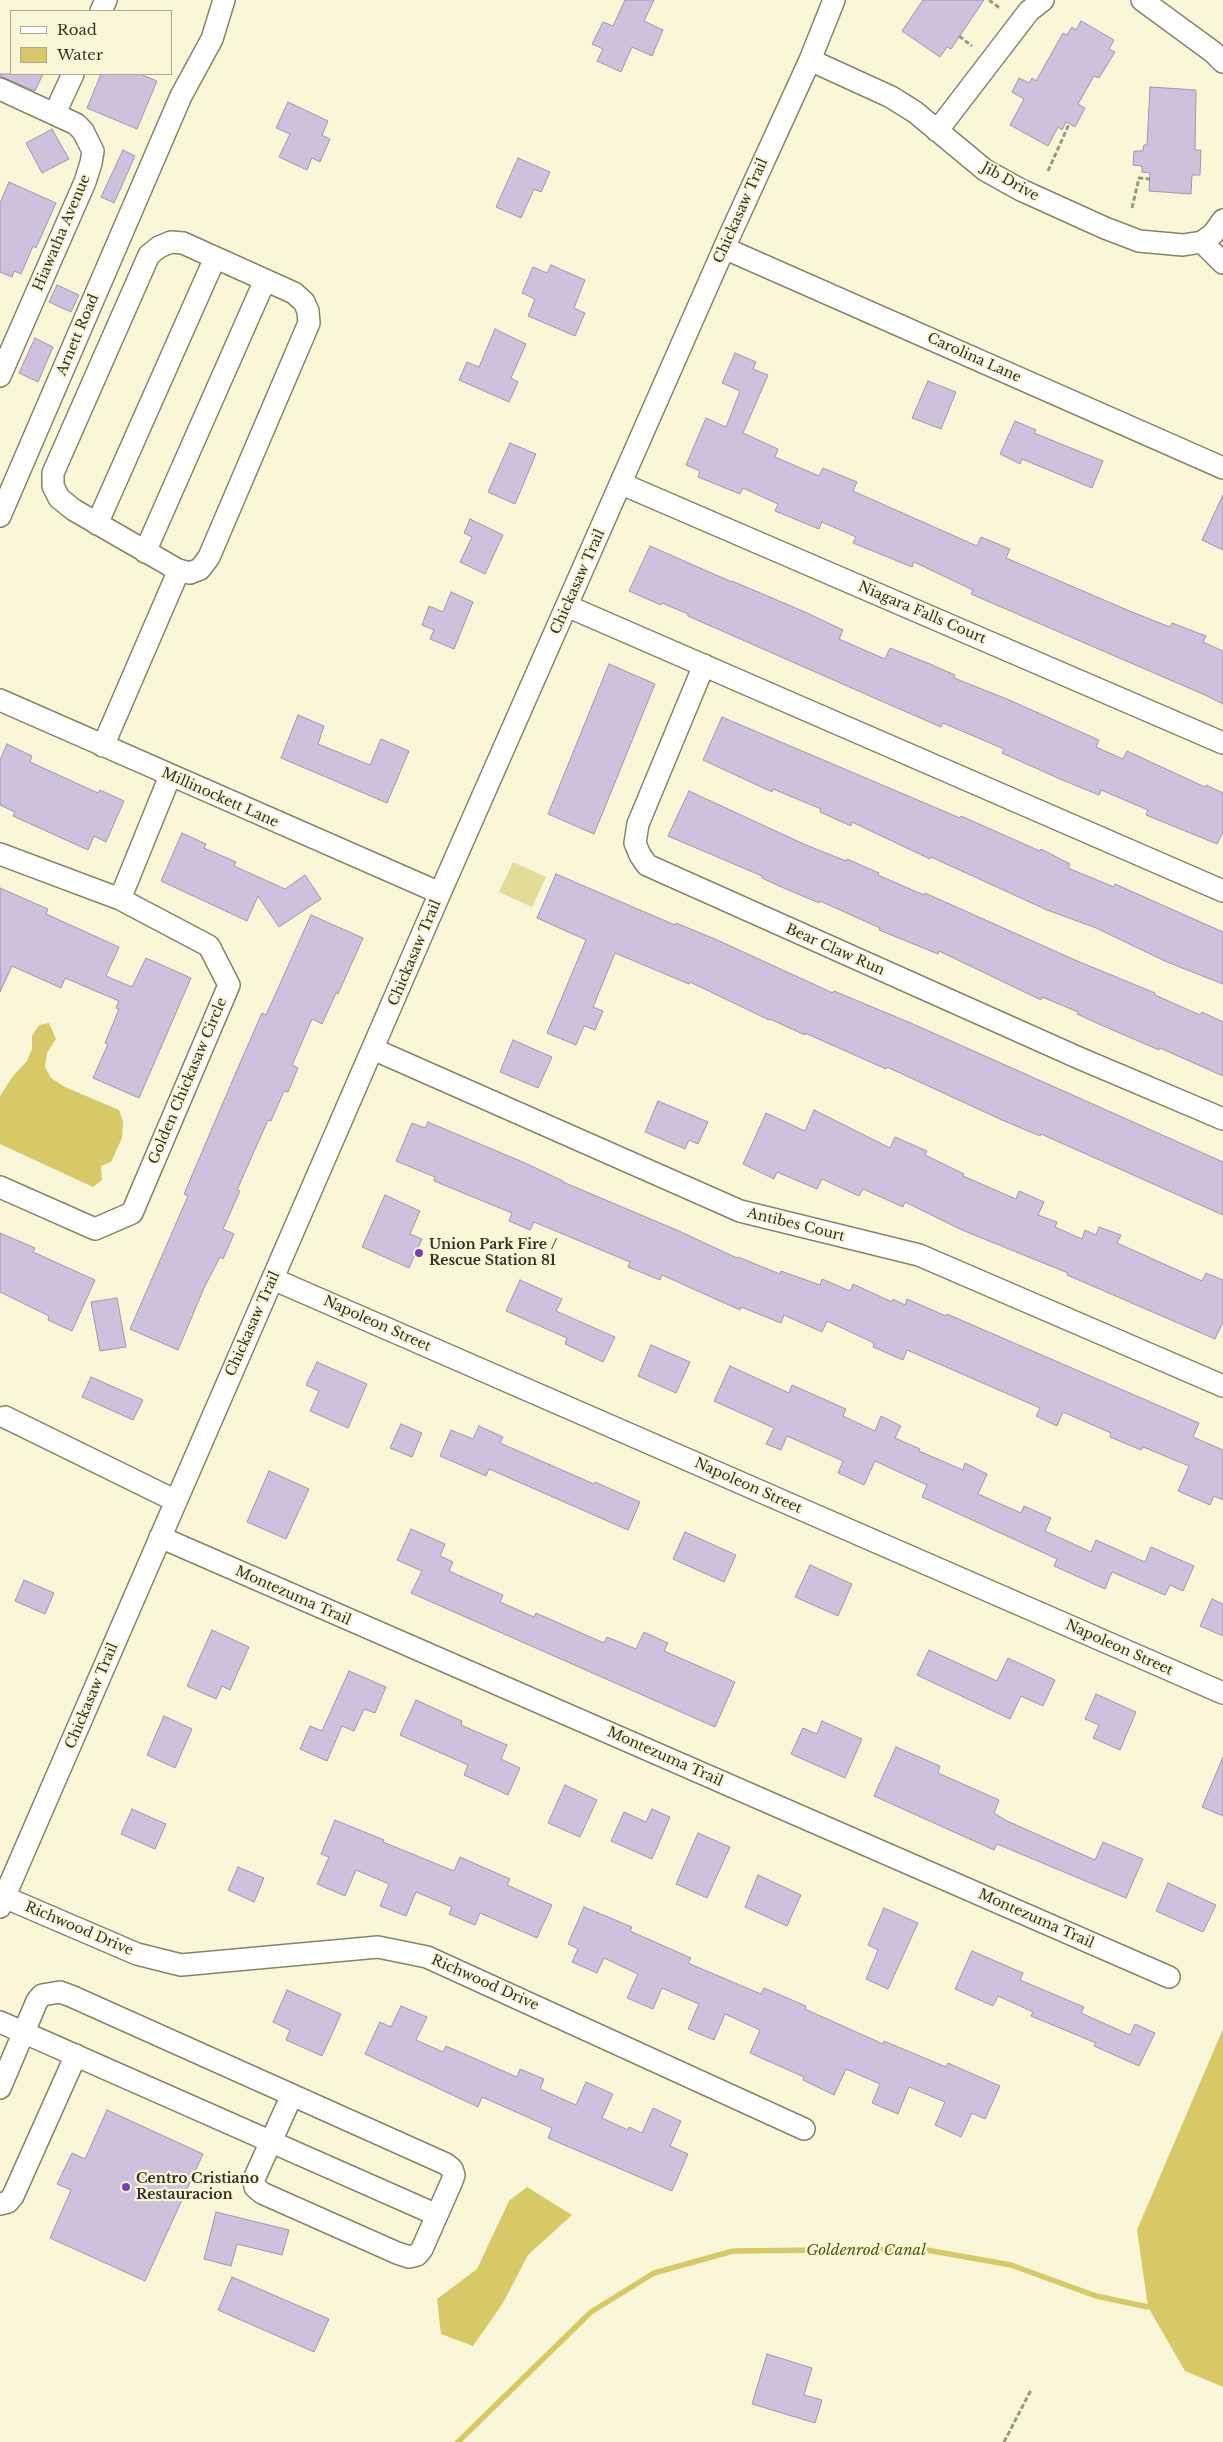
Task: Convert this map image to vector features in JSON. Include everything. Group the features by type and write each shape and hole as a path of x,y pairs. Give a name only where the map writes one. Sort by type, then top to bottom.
{"street":[{"name":"Arnett Road","path":"0,516 155,154 181,96 212,40 224,0"},
{"name":"Chickasaw Trail","path":"2,1902 440,893 622,484 724,248 810,60 834,0"},
{"path":"937,131 1029,12 1044,0"},
{"path":"1142,0 1213,52 1223,62"},
{"name":"Jib Drive","path":"810,60 891,97 915,112 984,170 1021,190 1105,228 1148,242 1183,245 1202,242"},
{"path":"56,113 73,75"},
{"name":"Hiawatha Avenue","path":"0,89 56,113 76,124 84,131 92,151 91,164 0,376"},
{"path":"1223,220 1213,234 1202,242 1223,263"},
{"path":"172,242 183,243 264,280 294,293 304,302 308,311 308,323 209,557 200,570 190,573 178,570 97,524 59,498 53,486 53,473 149,255 159,247 172,242"},
{"name":"Carolina Lane","path":"724,248 1223,468"},
{"path":"97,524 215,258"},
{"path":"145,552 264,280"},
{"name":"Niagara Falls Court","path":"622,484 1223,743"},
{"path":"103,746 178,570"},
{"path":"568,606 1223,891"},
{"name":"Bear Claw Run","path":"704,665 638,824 635,843 647,865 1079,1058 1223,1120"},
{"name":"Millinockett Lane","path":"0,700 440,893"},
{"path":"120,900 170,776"},
{"name":"Golden Chickasaw Circle","path":"0,854 120,900 209,946 229,985 132,1212 95,1229 0,1187"},
{"name":"Antibes Court","path":"373,1049 740,1211 919,1255 1223,1386"},
{"name":"Napoleon Street","path":"273,1279 1223,1693"},
{"path":"5,1417 176,1501"},
{"name":"Montezuma Trail","path":"160,1537 1169,1977"},
{"name":"Richwood Drive","path":"2,1902 137,1954 181,1965 378,1947 427,1957 804,2129"},
{"path":"0,2088 37,2001 42,1995 60,1992 292,2095 446,2164 452,2169 454,2175 438,2215 422,2249 417,2255 409,2257 397,2253 262,2193 255,2187 254,2179 292,2095"},
{"path":"0,2022 438,2215"},
{"path":"0,2204 8,2202 13,2196 76,2055"}],"path":[{"path":"989,0 1000,9"},
{"path":"959,36 972,46"},
{"path":"1048,171 1069,124"},
{"path":"1132,208 1139,178 1150,179"},
{"path":"1004,2442 1031,2390"}],"shaded area":[{"path":"513,862 546,877 532,907 499,892"}],"water":[{"path":"49,1023 56,1039 47,1053 45,1067 51,1078 65,1087 119,1110 123,1121 122,1138 111,1162 101,1166 102,1180 93,1187 0,1144 0,1096 13,1076 27,1061 32,1049 32,1036 39,1025"},
{"path":"1223,2029 1223,2387 1185,2371 1148,2307 1137,2230"},
{"path":"527,2187 572,2215 528,2255 503,2303 473,2346 441,2334 437,2299 477,2269 509,2201"}],"building":[{"path":"625,0 654,0 644,21 663,30 652,56 632,47 621,72 597,61 603,49 592,44 603,22 613,26"},
{"path":"923,0 984,0 951,49 947,47 940,57 902,31"},
{"path":"1081,21 1114,40 1109,49 1115,52 1099,78 1094,76 1078,104 1085,108 1075,127 1066,122 1062,130 1058,127 1048,146 1010,125 1024,99 1012,92 1019,78 1029,83 1032,78 1036,81 1063,33 1067,35 1072,27 1076,30"},
{"path":"0,74 43,75 35,91 0,76"},
{"path":"101,75 142,75 157,81 137,129 87,108"},
{"path":"1150,87 1196,90 1195,150 1201,150 1200,175 1192,175 1191,194 1149,191 1150,173 1142,172 1142,166 1133,165 1134,151 1143,151 1144,145 1147,145"},
{"path":"288,102 328,121 322,135 330,139 320,162 312,158 307,170 279,157 290,134 276,128"},
{"path":"52,129 69,159 42,173 26,143"},
{"path":"123,150 135,156 114,203 101,197"},
{"path":"518,158 550,172 541,192 534,189 521,218 496,207"},
{"path":"9,182 56,203 36,248 33,246 21,274 14,271 12,277 0,272 0,203"},
{"path":"551,265 585,280 574,308 585,313 575,336 528,316 535,299 522,293 533,267 547,273"},
{"path":"57,285 79,295 71,312 49,302"},
{"path":"495,329 526,344 511,378 518,382 509,402 459,380 467,362 479,367"},
{"path":"35,338 53,347 38,382 19,373"},
{"path":"735,353 756,362 753,369 768,375 743,433 778,449 775,457 819,476 823,468 857,482 853,491 977,546 981,537 1010,549 1006,558 1170,627 1172,623 1206,636 1203,642 1223,651 1223,704 971,594 973,590 914,562 912,567 853,543 856,537 822,522 819,529 775,511 778,504 743,488 740,494 698,477 700,471 686,465 706,418 726,427 740,391 722,383"},
{"path":"928,381 956,392 941,429 912,418"},
{"path":"1015,421 1036,430 1034,433 1103,461 1092,488 1022,459 1020,464 1000,454"},
{"path":"510,443 536,454 515,504 488,492"},
{"path":"1223,495 1223,550 1202,540"},
{"path":"470,519 503,535 485,574 460,562 472,537 464,533"},
{"path":"650,546 843,630 839,639 885,659 890,648 955,675 954,678 1007,699 1099,740 1096,747 1123,759 1127,751 1205,787 1206,785 1223,793 1223,832 1217,844 1146,815 1148,810 1101,790 1099,795 1060,779 1002,753 1004,749 943,723 941,727 688,616 688,614 629,591"},
{"path":"451,592 473,602 454,649 430,639 434,630 422,625 429,606 443,612"},
{"path":"609,664 655,684 594,834 548,814"},
{"path":"298,715 324,726 318,744 370,765 381,739 409,751 387,803 281,758"},
{"path":"722,717 960,818 961,816 1040,851 1041,849 1070,864 1068,868 1114,887 1115,884 1223,932 1223,984 1167,962 1096,928 1047,910 931,857 930,859 852,822 851,826 820,812 821,809 773,789 772,792 703,760"},
{"path":"7,744 32,756 30,762 98,793 100,790 124,801 106,842 94,836 88,850 13,816 15,812 0,805 0,760"},
{"path":"689,791 806,845 846,861 847,859 879,873 878,875 924,895 925,893 1075,960 1155,993 1155,995 1200,1015 1202,1012 1223,1022 1223,1076 1160,1048 1159,1050 1101,1025 1077,1014 1078,1012 1042,997 1041,1000 939,951 938,954 879,930 880,928 820,901 819,903 779,886 762,878 762,876 668,836"},
{"path":"182,833 206,844 204,848 236,862 234,866 285,889 305,875 321,899 279,927 258,896 247,921 161,881"},
{"path":"556,874 675,925 676,923 715,939 833,993 834,991 913,1024 1223,1162 1223,1215 1041,1134 1040,1136 1002,1120 887,1067 886,1069 805,1033 805,1035 769,1020 690,982 689,984 615,953 593,1007 603,1011 595,1030 584,1026 576,1045 547,1033 586,940 537,918"},
{"path":"0,888 48,909 46,914 119,947 106,976 132,987 146,958 191,978 139,1098 93,1078 108,1044 105,1043 119,1009 116,1008 119,1001 65,978 61,988 12,966 0,992"},
{"path":"311,915 363,938 338,994 336,993 322,1024 312,1019 292,1065 298,1068 288,1092 284,1091 271,1121 268,1120 237,1190 240,1191 223,1229 234,1234 223,1259 220,1257 204,1288 178,1350 130,1329 188,1196 184,1194 237,1070 262,1013 266,1015"},
{"path":"513,1040 552,1057 538,1088 500,1072"},
{"path":"658,1101 708,1122 698,1144 689,1140 685,1149 645,1132"},
{"path":"814,1110 890,1148 895,1137 927,1151 925,1155 964,1174 963,1176 1016,1199 1019,1191 1044,1202 1038,1215 1057,1222 1055,1227 1082,1239 1085,1230 1096,1235 1099,1227 1121,1235 1117,1243 1202,1281 1206,1273 1223,1280 1223,1322 1215,1339 1067,1275 1068,1273 962,1230 905,1202 903,1207 863,1189 859,1196 822,1179 817,1189 777,1172 774,1179 743,1164 766,1113 805,1131"},
{"path":"428,1122 525,1163 563,1182 679,1231 737,1258 780,1274 781,1271 820,1285 822,1279 850,1291 853,1284 892,1302 893,1299 905,1305 907,1299 946,1316 947,1314 1199,1423 1193,1437 1223,1450 1223,1500 1214,1496 1210,1505 1178,1491 1189,1466 1143,1447 1141,1450 1110,1437 1111,1433 1063,1412 1057,1426 1036,1416 1040,1408 907,1350 903,1360 873,1347 874,1343 827,1321 822,1332 784,1315 781,1323 741,1307 740,1310 662,1275 660,1280 628,1267 630,1262 534,1222 530,1230 509,1221 512,1213 434,1181 435,1177 396,1161 412,1123 425,1128"},
{"path":"385,1195 420,1211 410,1234 422,1239 409,1268 362,1247"},
{"path":"0,1233 35,1248 33,1252 95,1280 72,1331 48,1320 49,1316 0,1292"},
{"path":"520,1280 562,1299 556,1311 615,1337 603,1362 565,1344 567,1338 506,1311"},
{"path":"117,1298 126,1347 100,1351 91,1302"},
{"path":"651,1345 690,1362 676,1393 638,1376"},
{"path":"317,1362 367,1384 348,1428 310,1411 319,1391 306,1385"},
{"path":"730,1366 789,1393 792,1385 846,1409 843,1416 875,1431 881,1416 901,1426 895,1438 920,1449 919,1451 963,1470 965,1463 987,1474 978,1494 1021,1513 1024,1506 1051,1518 1045,1531 1091,1552 1096,1540 1145,1562 1151,1547 1194,1566 1183,1591 1170,1585 1165,1595 1112,1572 1105,1589 1054,1566 1057,1559 922,1497 927,1485 875,1461 864,1485 838,1473 843,1461 787,1436 781,1450 766,1444 774,1428 714,1401"},
{"path":"91,1377 143,1400 133,1420 82,1397"},
{"path":"401,1424 422,1433 412,1457 390,1448"},
{"path":"479,1426 503,1437 500,1443 640,1502 628,1530 489,1469 486,1476 440,1456 451,1430 473,1439"},
{"path":"269,1471 309,1489 286,1539 247,1522"},
{"path":"411,1529 445,1544 440,1556 453,1562 449,1571 503,1595 500,1602 534,1617 536,1613 604,1643 607,1637 636,1649 644,1632 668,1643 664,1651 735,1682 715,1727 411,1593 422,1571 397,1560"},
{"path":"685,1532 736,1555 724,1582 673,1559"},
{"path":"810,1565 852,1584 838,1616 795,1597"},
{"path":"24,1580 54,1593 45,1614 15,1601"},
{"path":"1212,1599 1223,1604 1223,1636 1200,1626"},
{"path":"212,1630 249,1647 230,1690 222,1686 216,1699 187,1686"},
{"path":"929,1650 997,1681 1008,1658 1055,1680 1043,1706 1021,1696 1010,1719 917,1675"},
{"path":"349,1671 386,1687 375,1713 364,1709 354,1731 342,1726 327,1761 300,1749 310,1726 322,1731"},
{"path":"1096,1694 1136,1712 1120,1750 1093,1738 1099,1725 1085,1719"},
{"path":"416,1700 462,1721 461,1725 507,1745 501,1759 520,1768 508,1795 464,1775 468,1765 400,1735"},
{"path":"164,1716 192,1729 175,1768 147,1755"},
{"path":"822,1721 862,1739 845,1778 791,1754 803,1728 817,1734"},
{"path":"896,1747 940,1766 938,1773 999,1800 994,1813 1007,1821 1095,1860 1103,1842 1143,1859 1126,1898 997,1844 994,1850 874,1796"},
{"path":"1223,1757 1223,1816 1202,1807"},
{"path":"565,1785 597,1800 580,1837 548,1823"},
{"path":"132,1809 166,1824 155,1849 121,1834"},
{"path":"652,1809 670,1817 652,1859 611,1841 624,1812 646,1822"},
{"path":"335,1820 454,1871 460,1857 510,1879 507,1885 552,1905 537,1938 480,1913 475,1925 449,1914 452,1907 416,1892 406,1916 380,1906 389,1884 356,1870 345,1896 317,1884 329,1857 321,1854"},
{"path":"698,1833 730,1847 707,1898 676,1884"},
{"path":"238,1867 264,1878 254,1902 228,1890"},
{"path":"758,1875 801,1895 787,1926 745,1907"},
{"path":"1168,1883 1216,1905 1203,1932 1156,1911"},
{"path":"584,1907 632,1927 630,1931 691,1958 688,1963 761,1994 764,1988 806,2006 805,2009 883,2044 884,2041 946,2067 948,2063 1000,2086 985,2119 972,2113 961,2137 935,2125 945,2102 909,2087 898,2114 872,2103 880,2084 846,2069 834,2095 803,2080 804,2077 750,2053 760,2030 725,2014 714,2040 688,2029 699,2004 662,1988 653,2009 627,1998 638,1974 604,1958 597,1973 572,1962 578,1949 568,1944"},
{"path":"884,1908 918,1923 888,1989 866,1979 878,1950 868,1945"},
{"path":"972,1951 1023,1973 1020,1980 1084,2007 1081,2013 1130,2035 1135,2024 1155,2033 1139,2066 1094,2046 1096,2043 1031,2016 1033,2012 998,1996 993,2006 955,1989"},
{"path":"287,1990 341,2014 322,2056 286,2040 290,2030 273,2022"},
{"path":"401,2006 427,2017 416,2040 443,2052 446,2046 517,2077 520,2069 544,2079 540,2089 576,2105 586,2082 613,2094 602,2118 628,2130 629,2127 642,2133 653,2108 681,2121 670,2146 688,2154 672,2191 548,2138 552,2128 482,2097 478,2107 365,2054 380,2022 391,2027"},
{"name":"Centro Cristiano Restauracion","path":"107,2110 203,2154 145,2281 50,2238 71,2190 57,2184 72,2153 85,2159"},
{"path":"216,2212 289,2230 282,2255 237,2244 231,2266 204,2259"},
{"path":"232,2277 329,2319 314,2352 218,2310"},
{"path":"767,2354 812,2368 804,2395 822,2400 815,2423 752,2404"}],"waterway":[{"name":"Goldenrod Canal","path":"458,2442 591,2312 654,2273 733,2251 921,2249 1011,2265 1096,2296 1148,2307 1153,2304"}],"place":[{"name":"Union Park Fire / Rescue Station 81","path":"419,1253"},
{"name":"Centro Cristiano Restauracion","path":"126,2187"}]}
